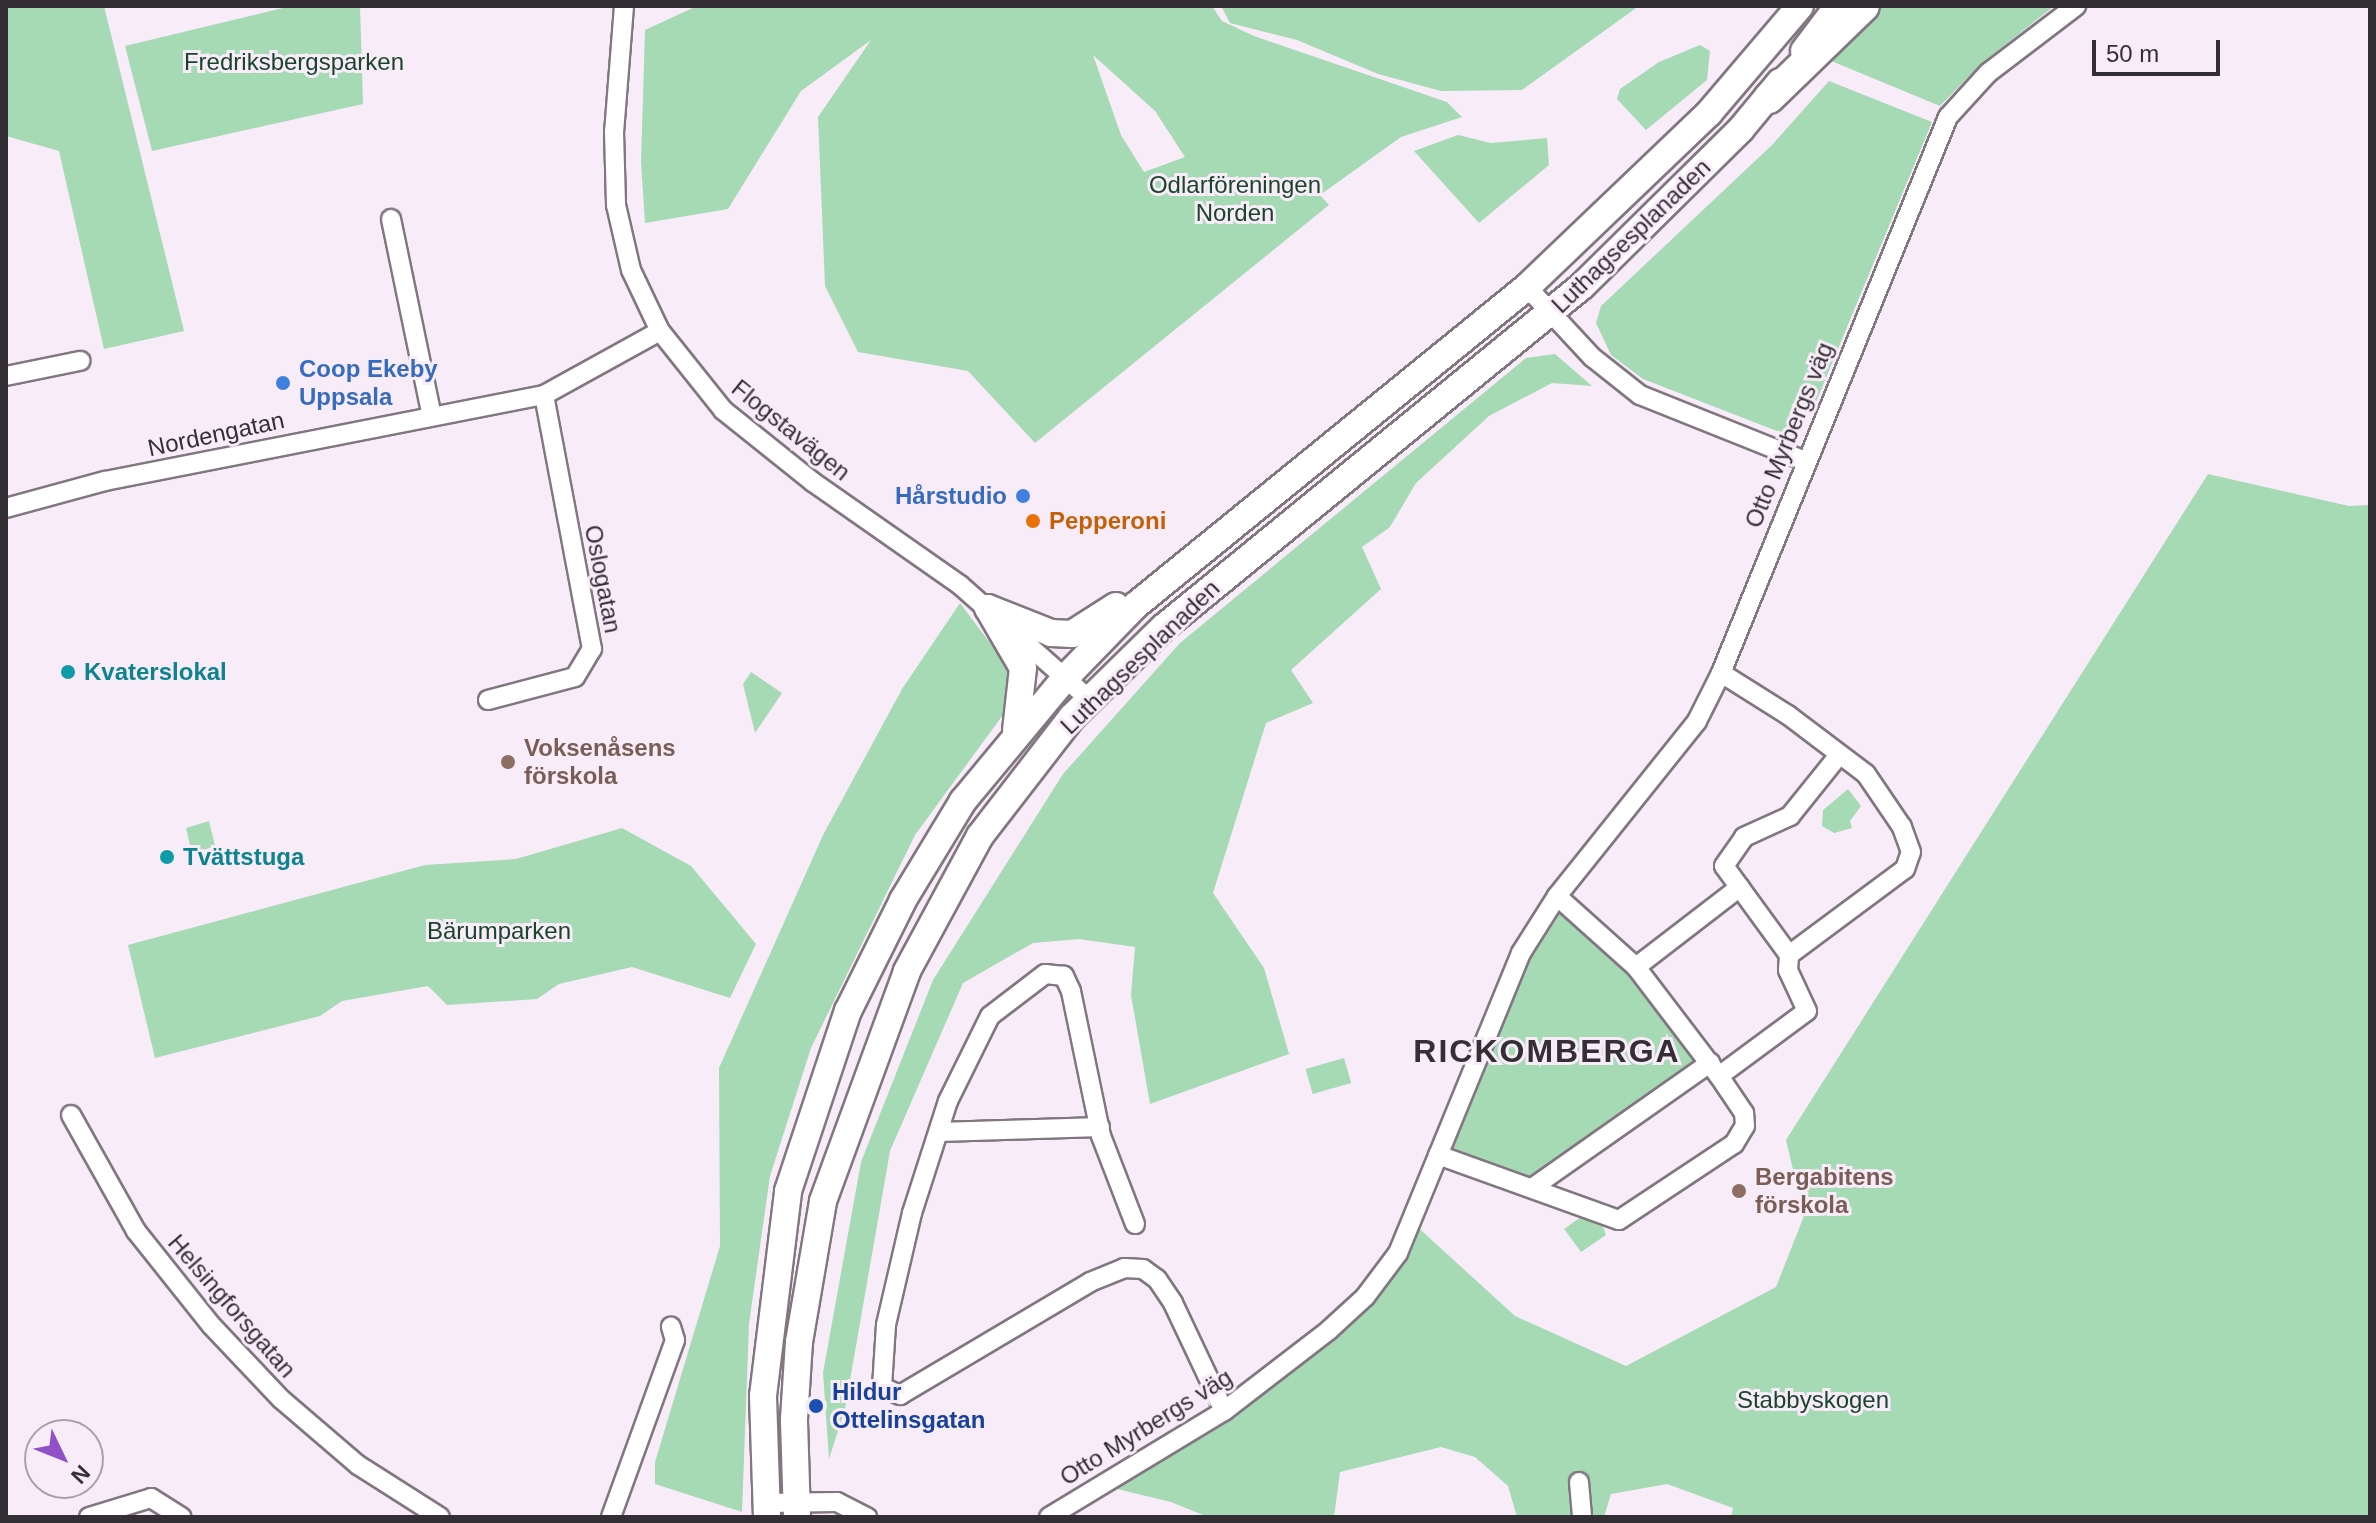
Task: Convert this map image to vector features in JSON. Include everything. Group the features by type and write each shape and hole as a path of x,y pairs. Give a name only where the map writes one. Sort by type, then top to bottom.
{"main road":[{"name":"Luthagsesplanaden","path":"766,1510 763,1396 772,1294 788,1191 848,1011 903,900 963,801 1065,678 1136,605 1527,287 1709,113 1800,6"},
{"name":"Luthagsesplanaden","path":"796,1509 794,1419 806,1290 823,1201 882,1028 934,915 980,836 1035,761 1090,700 1212,587 1551,313 1632,239 1769,98 1838,6"},
{"path":"1769,98 1864,6"},
{"path":"988,608 1051,633 1072,634 1091,627 1213,528 1261,501"},
{"path":"988,608 1023,668 1024,693 1014,737"}],"street":[{"name":"Flogstavägen","path":"624,6 614,132 616,205 631,270 660,331 723,410 755,437 988,608 1090,700"},
{"name":"Otto Myrbergs väg","path":"1049,1517 1224,1411 1365,1297 1398,1253 1521,953 1557,896 1697,721 1721,673 1948,117 1988,73 2076,6"},
{"path":"391,219 431,413"},
{"path":"1527,287 1640,395 1805,461"},
{"name":"Nordengatan","path":"6,508 105,481 431,413 544,395 660,331"},
{"path":"6,376 80,361"},
{"name":"Oslogatan","path":"488,700 575,677 592,649 544,395"},
{"path":"1721,673 1788,715 1882,793 1911,852 1905,869 1789,955"},
{"path":"1532,1188 1807,1011 1788,970 1789,955 1724,866 1744,837 1790,816 1839,755"},
{"path":"1636,967 1740,887"},
{"path":"1438,1155 1619,1220 1734,1144 1745,1126 1744,1113 1636,967 1557,896"},
{"path":"1135,1224 1100,1127 1071,991 1064,976 1045,974 990,1016 960,1072 901,1258 886,1325 882,1387 900,1395 1090,1282 1124,1268 1143,1269 1157,1279 1173,1303 1224,1411"},
{"name":"Helsingforsgatan","path":"71,1115 136,1231 211,1325 281,1399 358,1465 440,1517"},
{"path":"940,1132 1100,1127"},
{"path":"611,1517 675,1340 671,1327"},
{"path":"1579,1482 1582,1517"},
{"path":"89,1517 151,1498 181,1517"},
{"path":"766,1510 837,1502 867,1517"}],"green space":[{"path":"6,6 104,6 184,331 104,349 59,151 6,136"},
{"name":"Fredriksbergsparken","path":"291,6 360,6 363,104 152,151 125,46"},
{"name":"Odlarföreningen Norden","path":"697,6 1212,6 1222,21 1254,36 1447,102 1462,117 1401,137 1320,195 1329,205 1035,443 968,371 858,352 825,286 818,117 871,40 801,91 728,209 645,223 641,162 645,30","holes":["1093,55 1155,111 1185,157 1144,172 1121,135"]},
{"path":"1221,6 1639,6 1522,90 1441,91 1378,74 1297,40 1230,23"},
{"path":"1860,6 2054,6 1981,64 1940,106 1824,58"},
{"path":"1700,45 1710,51 1707,80 1646,130 1617,99 1620,89 1659,62"},
{"path":"1829,81 1932,122 1816,402 1795,438 1643,379 1611,355 1596,323 1601,306 1772,145"},
{"path":"1458,135 1491,143 1547,138 1549,165 1479,223 1414,151"},
{"path":"1555,354 1592,386 1552,383 1489,416 1416,483 1390,527 1362,547 1381,589 1291,670 1313,703 1266,723 1213,893 1264,968 1289,1054 1150,1104 1131,995 1135,947 1079,939 1033,943 963,983 890,1151 845,1409 829,1459 823,1373 861,1162 933,980 1063,774 1180,643 1526,358"},
{"name":"Stabbyskogen","path":"2208,474 2349,506 2370,505 2370,1517 1731,1517 1733,1508 1667,1484 1611,1494 1604,1517 1517,1517 1508,1486 1475,1457 1441,1447 1340,1472 1334,1517 1208,1517 1171,1502 1096,1484 1224,1411 1329,1330 1412,1222 1515,1316 1626,1366 1776,1287 1804,1216 1786,1140"},
{"path":"960,603 1008,667 1008,708 915,835 811,1048 770,1176 749,1324 742,1512 655,1484 655,1462 720,1246 719,1068 823,835 902,689"},
{"path":"751,672 782,693 755,733 743,684"},
{"path":"1848,789 1861,806 1850,821 1852,828 1834,833 1822,826 1823,810"},
{"path":"209,821 215,846 192,854 186,828"},
{"name":"Bärumparken","path":"622,828 691,866 756,944 730,998 632,967 559,984 537,999 447,1005 428,986 342,1001 320,1016 155,1058 128,945 425,865 516,859"},
{"path":"1566,904 1636,967 1710,1063 1532,1188 1448,1159 1530,960"},
{"path":"1344,1058 1351,1083 1313,1094 1306,1069"},
{"path":"1581,1217 1603,1227 1606,1235 1581,1252 1564,1229"}],"place":[{"name":"Coop Ekeby Uppsala","path":"283,383"},
{"name":"Hårstudio","path":"1023,496"},
{"name":"Pepperoni","path":"1033,521"},
{"name":"Kvaterslokal","path":"68,672"},
{"name":"Voksenåsens förskola","path":"508,762"},
{"name":"Tvättstuga","path":"167,857"},
{"name":"Bergabitens förskola","path":"1739,1191"},
{"name":"Hildur Ottelinsgatan","path":"816,1406"}],"district":[{"name":"RICKOMBERGA","path":"1547,1051"}]}
